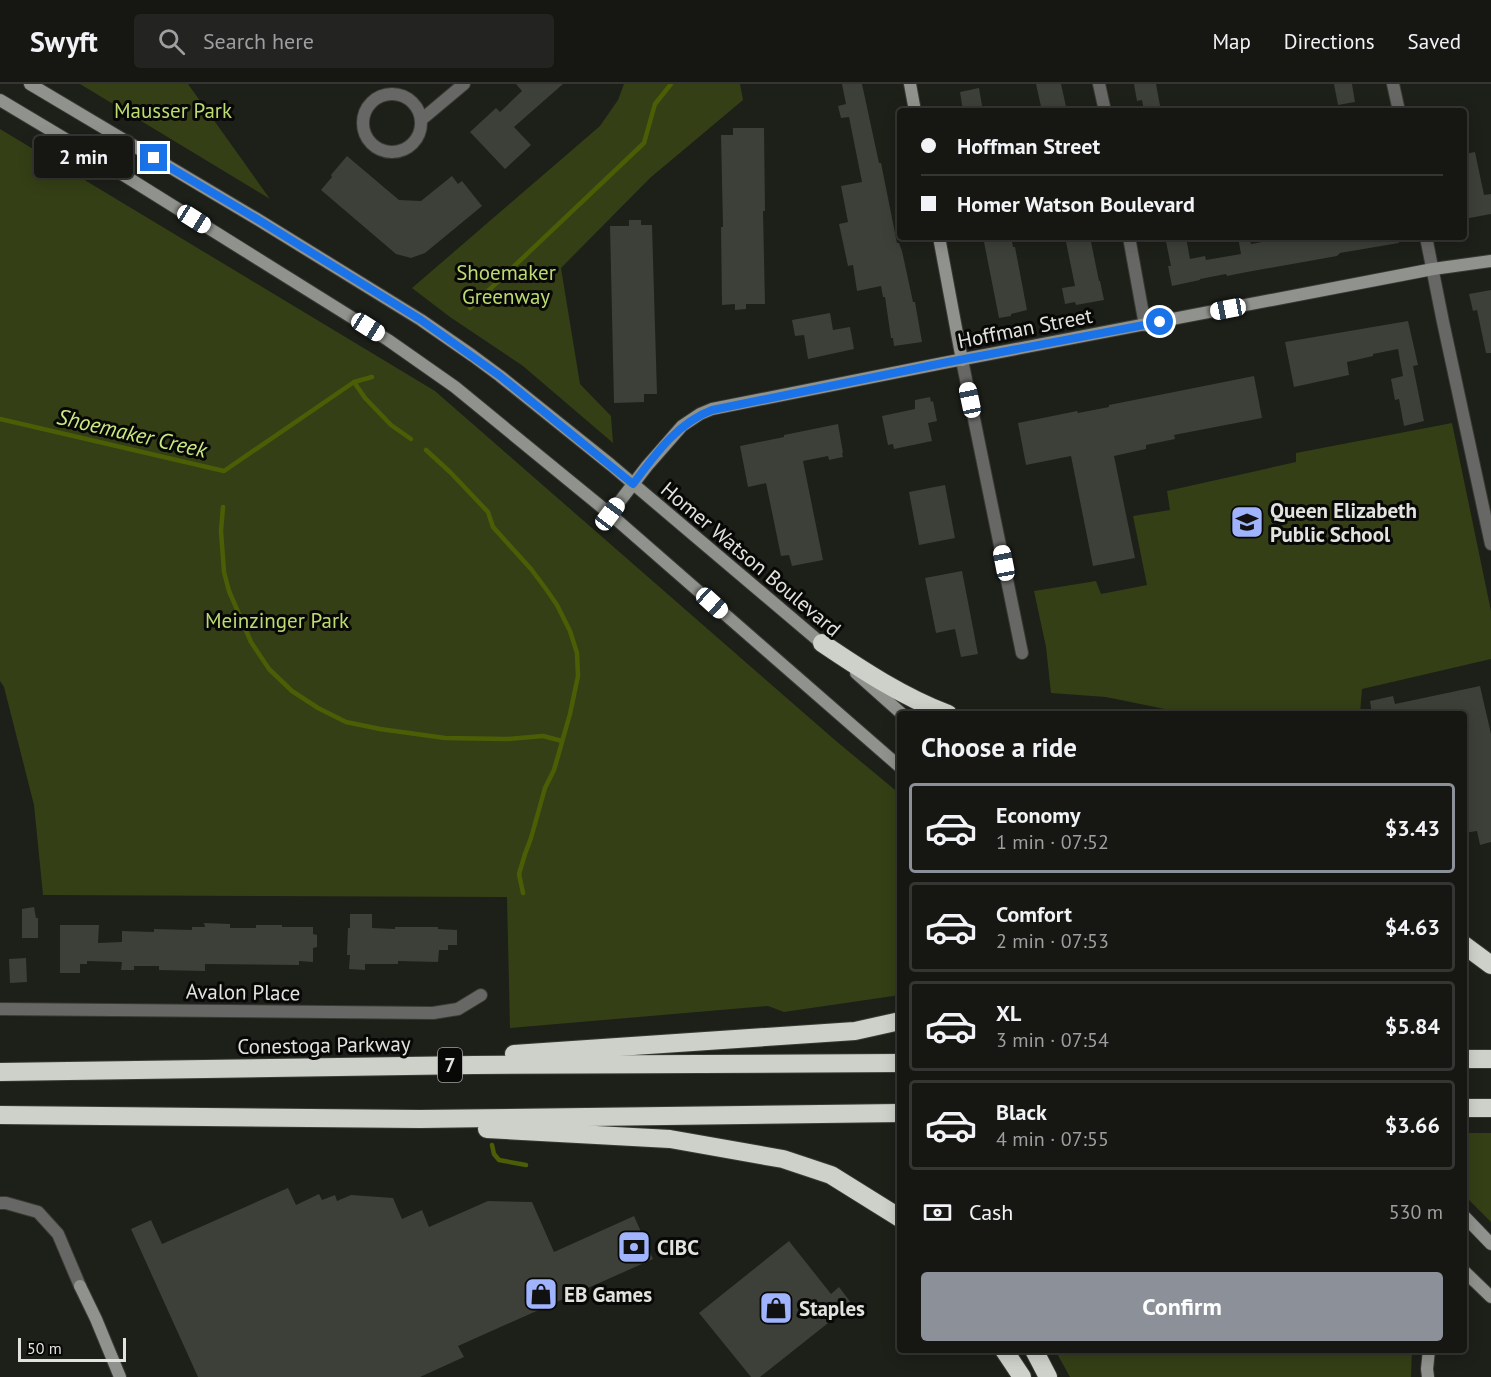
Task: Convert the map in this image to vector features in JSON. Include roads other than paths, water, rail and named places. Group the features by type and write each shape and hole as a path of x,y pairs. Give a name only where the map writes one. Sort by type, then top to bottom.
{"highway":[{"path":"822,643 879,681 940,711"},
{"path":"1467,947 1491,965"},
{"path":"474,1065 517,1053 855,1030 897,1022"},
{"path":"1467,1059 1491,1059"},
{"name":"Conestoga Parkway","path":"0,1072 474,1065 897,1063"},
{"path":"1467,1108 1491,1108"},
{"path":"0,1115 420,1119 897,1113"},
{"path":"420,1119 474,1129 670,1139 783,1159 831,1175 897,1216"},
{"path":"1006,1353 1022,1377"},
{"path":"1036,1353 1048,1377"}],"main road":[{"name":"Homer Watson Boulevard","path":"30,84 421,320 500,376 633,484 822,643 899,711"},
{"path":"910,84 914,108"},
{"path":"0,100 388,339 455,387 610,514 897,764"},
{"path":"940,240 962,360"},
{"name":"Hoffman Street","path":"610,514 658,452 682,426 706,412 744,402 1433,269 1491,261"},
{"path":"1467,1219 1491,1244"},
{"path":"1467,1273 1491,1297"},
{"path":"80,1286 120,1377"},
{"path":"1428,1377 1429,1353"}],"street":[{"path":"421,120 414,104 406,97 389,94 371,103 366,111 364,129 370,141 387,151 397,151 409,146 419,134 421,120 464,84"},
{"path":"1099,84 1104,108"},
{"path":"1393,84 1398,108"},
{"path":"1130,240 1145,325"},
{"path":"1427,240 1491,544"},
{"path":"962,360 1022,653"},
{"name":"Avalon Place","path":"0,1009 433,1013 458,1009 481,995"},
{"path":"0,1203 38,1212 58,1234 80,1286"}],"waterway":[{"name":"Shoemaker Creek","path":"470,308 644,143 655,104 671,84"},
{"name":"Shoemaker Creek","path":"0,419 224,471 354,382 372,377"},
{"path":"354,382 365,398 391,425 411,439"},
{"path":"426,450 488,512 493,527 546,589 570,631 577,653 578,676 570,714 519,874 523,893"},
{"path":"223,507 221,531 224,572 229,591 251,642 269,669 292,691 346,722 380,729 445,738 507,739 543,736 562,741"},
{"path":"492,1145 494,1154 499,1160 526,1165"}],"place":[{"name":"Queen Elizabeth Public School","path":"1247,522"},
{"name":"CIBC","path":"634,1247"},
{"name":"EB Games","path":"541,1294"},
{"name":"Staples","path":"776,1308"}],"park label":[{"name":"Mausser Park","path":"173,110"},
{"name":"Shoemaker Greenway","path":"506,284"},
{"name":"Meinzinger Park","path":"277,620"}]}
